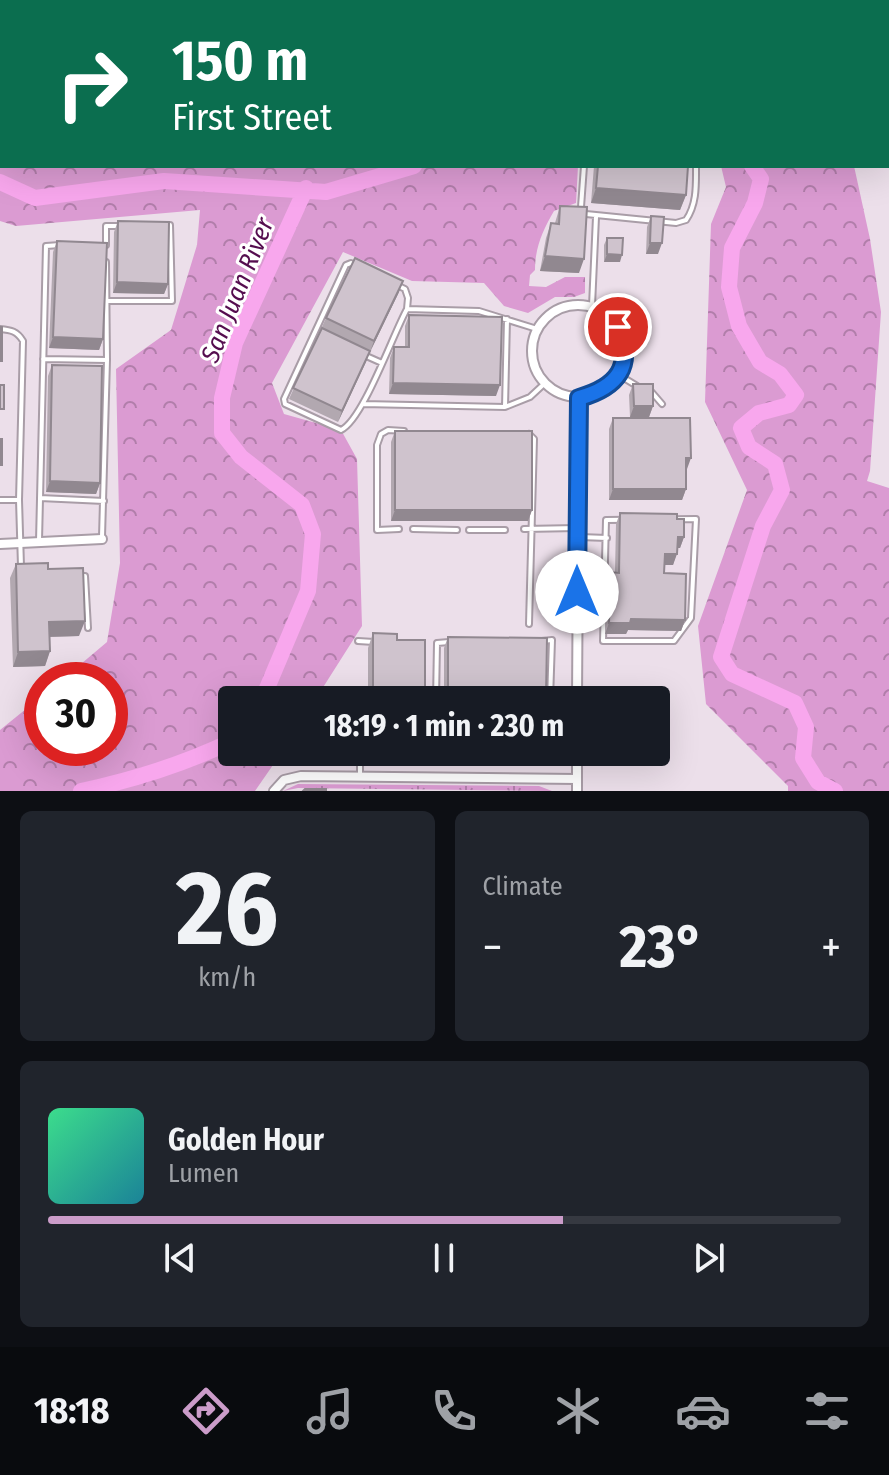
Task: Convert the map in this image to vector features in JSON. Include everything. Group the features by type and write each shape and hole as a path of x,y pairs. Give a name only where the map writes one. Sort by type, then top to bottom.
{"street":[{"path":"571,305 592,306 607,314 621,334 625,359 619,375 602,392 579,398 560,395 544,384 534,367 531,347 537,329 551,313 571,305"},
{"path":"577,686 579,398"},
{"path":"0,544 102,539"},
{"path":"577,766 577,791"},
{"path":"274,791 284,780 294,777 577,779"}],"lane":[{"path":"584,168 581,207 586,214 676,223 686,220 692,211 696,168"},
{"path":"592,306 596,217"},
{"path":"102,539 107,360 106,226 132,225"},
{"path":"106,301 172,301 170,225 158,225"},
{"path":"39,541 46,246 61,245"},
{"path":"351,263 405,289 407,309 363,404 347,427 341,430 285,404 284,399 346,265 351,263"},
{"path":"407,309 479,311 537,329"},
{"path":"505,407 507,319"},
{"path":"0,329 11,330 23,341 19,500 22,573"},
{"path":"315,332 328,338"},
{"path":"355,350 382,363"},
{"path":"43,359 107,360"},
{"path":"619,375 634,386 647,388 662,404"},
{"path":"363,404 505,407 530,397 544,384"},
{"path":"399,529 377,530 377,445 381,434 388,430 404,431"},
{"path":"515,434 531,434 534,439 529,624"},
{"path":"40,498 104,501"},
{"path":"0,500 19,500"},
{"path":"696,519 691,618 674,641 603,641 607,538 606,520 696,519"},
{"path":"413,529 457,530"},
{"path":"524,529 607,538"},
{"path":"469,530 505,530"},
{"path":"75,576 85,576 88,628"},
{"path":"538,641 552,640 550,686"},
{"path":"358,641 384,642"},
{"path":"436,686 437,643 451,642"},
{"path":"360,766 360,776"}],"green space":[{"path":"0,168 578,168 576,203 554,211 546,225 529,286 546,287 565,277 585,277 585,293 574,297 555,297 528,313 504,306 484,283 412,281 343,252 272,383 284,414 341,430 357,459 362,626 324,686 218,686 218,766 272,766 255,791 0,791 0,730 24,711 24,766 128,766 128,662 83,662 107,642 120,563 116,369 171,330 197,245 200,210 16,226 0,221"},
{"path":"721,168 854,168 870,239 881,312 867,481 889,488 889,791 788,791 788,786 706,704 698,626 747,490 705,402 711,224 726,187"},
{"path":"298,784 539,786 552,791 298,788 283,791"}],"building":[{"path":"598,168 688,168 686,195 596,188"},
{"path":"560,206 587,207 584,259 545,256 551,223 559,224"},
{"path":"651,216 664,217 662,243 650,243"},
{"path":"118,221 169,222 168,284 117,282"},
{"path":"607,238 623,238 622,255 607,254"},
{"path":"57,241 107,243 103,339 53,337"},
{"path":"355,258 403,281 374,341 326,318"},
{"path":"409,315 502,317 500,385 393,383 394,347 409,347"},
{"path":"2,327 2,361 0,361"},
{"path":"322,328 370,351 342,411 293,388"},
{"path":"52,365 102,366 100,483 50,481"},
{"path":"633,384 653,384 653,406 634,406"},
{"path":"0,385 4,385 4,409 0,409"},
{"path":"613,418 690,418 691,458 686,458 686,489 613,489"},
{"path":"395,431 532,431 532,510 395,510"},
{"path":"2,439 2,465 0,465"},
{"path":"620,513 677,514 677,519 684,519 684,537 678,537 677,554 665,554 664,573 686,574 685,620 631,619 630,623 609,623 610,572 619,573"},
{"path":"48,563 48,569 83,568 85,621 49,622 50,651 18,652 16,564"},
{"path":"373,633 397,634 397,640 425,640 425,686 373,686"},
{"path":"448,637 547,638 546,686 448,686"},
{"path":"326,789 326,791 303,791"}],"waterway":[{"path":"0,182 35,198 164,181 326,192 407,168"},
{"path":"753,168 761,179 755,203 732,248 729,287 739,326 760,362 780,374 796,395 789,405 759,413 741,428 749,447 775,464 782,490 763,526 721,657 732,674 795,703 806,727 803,758 818,782 835,791"},
{"name":"San Juan River","path":"268,686 308,591 313,534 302,505 241,457 222,433 222,398 235,343 306,188"},
{"name":"San Juan River","path":"81,791 158,770 218,747"}],"route":[{"path":"577,592 579,398 602,392 619,375 625,359 624,342 618,327"}]}
